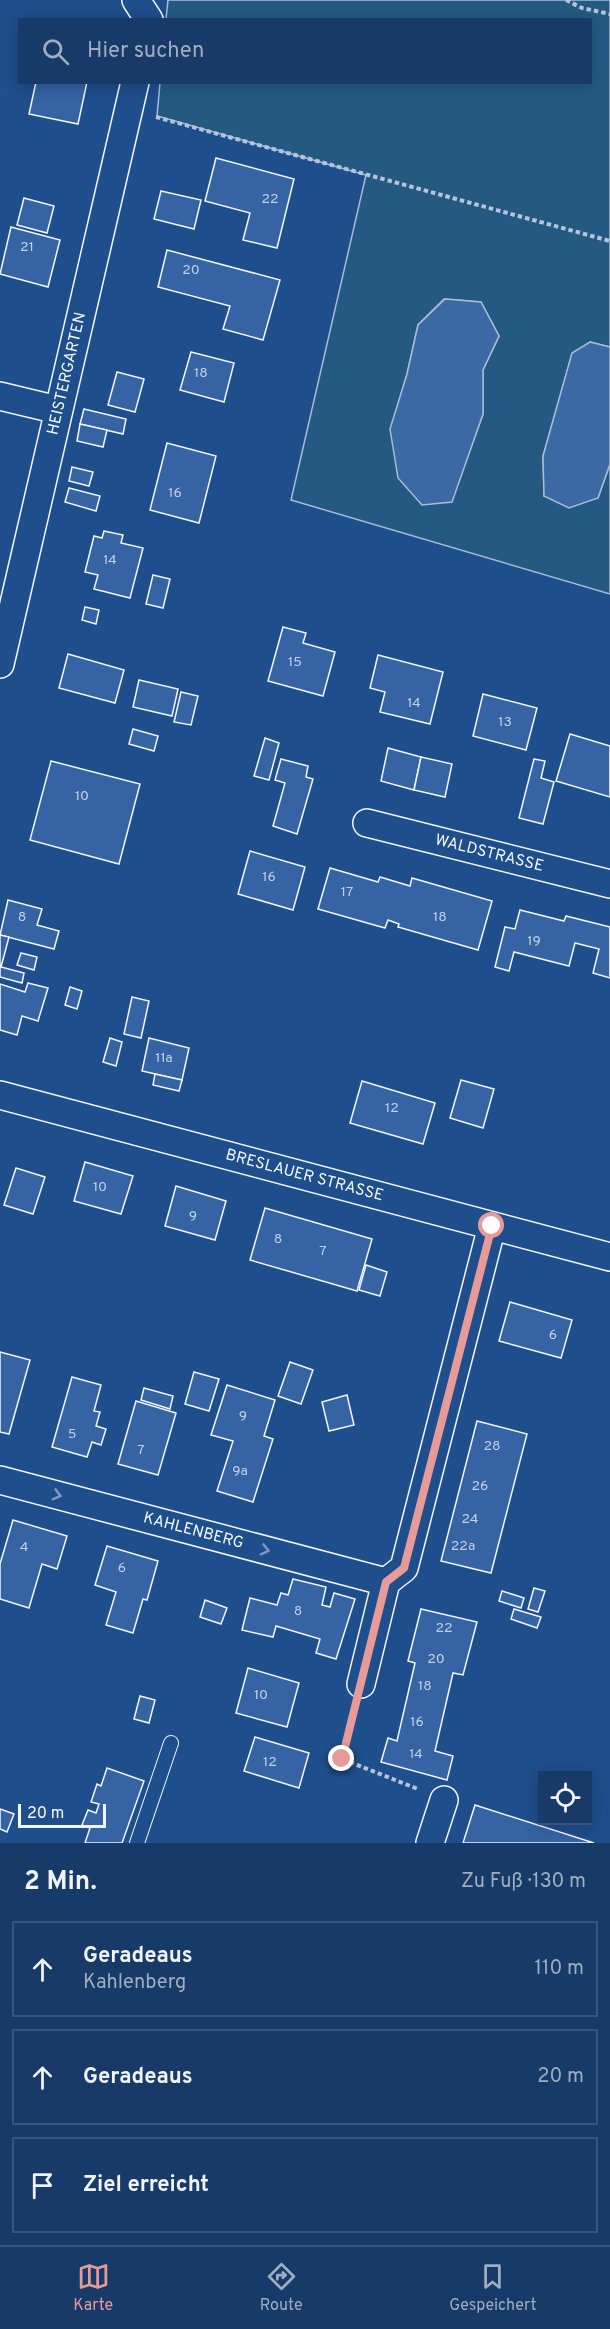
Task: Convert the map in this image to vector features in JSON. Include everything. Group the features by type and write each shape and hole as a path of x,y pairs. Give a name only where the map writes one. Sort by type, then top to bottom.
{"street":[{"path":"136,0 149,18"},
{"name":"HEISTERGARTEN","path":"0,664 135,84"},
{"path":"0,396 58,410"},
{"name":"WALDSTRASSE","path":"367,823 610,884"},
{"name":"BRESLAUER STRASSE","path":"0,1095 610,1257"},
{"path":"361,1684 386,1582 404,1568 492,1226"},
{"name":"KAHLENBERG","path":"0,1480 386,1582"},
{"path":"430,1843 444,1800"}],"lane":[{"path":"151,18 157,0"},
{"path":"137,1843 171,1743"}],"path":[{"path":"566,0 582,8 610,14"},
{"path":"129,109 610,241"},
{"path":"361,1684 342,1759 444,1800"}],"shaded area":[{"path":"168,0 610,0 610,347 590,342 572,354 543,456 544,496 598,498 610,464 610,594 291,500 366,175 157,116 160,84 592,84 592,18 166,18","holes":["444,299 481,302 499,336 483,370 483,414 451,502 391,429 418,325"]},
{"path":"445,299 481,302 499,336 483,370 483,414 452,502 422,505 398,478 390,429 407,374 418,325"},
{"path":"590,342 610,347 610,464 598,498 569,508 544,496 543,456 572,353"}],"building":[{"path":"36,84 87,84 78,124 29,114"},
{"path":"216,158 294,179 277,248 243,240 250,213 205,201"},
{"path":"161,191 201,200 194,229 154,219"},
{"path":"24,198 54,206 47,233 17,225"},
{"path":"11,227 60,240 48,287 0,274"},
{"path":"167,250 280,280 263,340 223,329 230,306 158,287"},
{"path":"191,352 234,363 224,402 180,390"},
{"path":"117,372 144,379 135,412 108,405"},
{"path":"84,409 126,419 123,434 80,424"},
{"path":"80,424 107,430 103,447 77,441"},
{"path":"167,443 216,456 199,523 150,510"},
{"path":"72,467 93,472 89,486 69,481"},
{"path":"69,488 100,496 96,511 65,502"},
{"path":"104,531 123,535 121,543 143,548 130,598 94,589 98,575 85,572 94,536 102,538"},
{"path":"153,575 170,579 163,608 146,604"},
{"path":"85,607 99,610 96,624 82,620"},
{"path":"283,627 306,633 303,643 335,652 323,696 268,681"},
{"path":"68,654 124,670 115,703 59,688"},
{"path":"378,655 443,672 430,724 380,712 385,692 370,688"},
{"path":"139,680 178,689 172,716 133,707"},
{"path":"181,692 198,696 191,725 174,722"},
{"path":"483,694 537,708 526,750 473,736"},
{"path":"133,729 158,736 154,751 129,744"},
{"path":"570,734 610,746 610,797 556,781"},
{"path":"265,738 279,743 269,780 254,776"},
{"path":"388,748 421,757 414,790 381,781"},
{"path":"421,757 452,764 445,797 414,790"},
{"path":"281,759 308,766 306,777 313,779 297,834 273,826 285,783 275,780"},
{"path":"534,759 545,761 541,778 554,782 543,824 519,818"},
{"path":"51,761 140,784 119,864 30,840"},
{"path":"250,851 305,867 293,910 238,894"},
{"path":"330,868 378,882 380,877 410,886 412,878 492,901 478,950 398,927 399,924 388,920 385,928 318,909"},
{"path":"8,900 42,909 37,925 59,931 54,949 0,935"},
{"path":"520,910 564,921 566,916 610,927 610,978 593,973 599,949 575,943 569,966 514,952 509,971 495,967 505,927 515,929"},
{"path":"0,935 9,937 1,967 24,973 22,983 0,977"},
{"path":"21,953 37,957 34,970 17,965"},
{"path":"28,983 48,988 38,1021 22,1016 17,1035 0,1030 0,984 25,992"},
{"path":"70,987 82,991 77,1009 65,1005"},
{"path":"132,997 149,1001 141,1038 124,1034"},
{"path":"110,1038 122,1042 116,1066 103,1062"},
{"path":"149,1038 189,1048 182,1080 142,1071"},
{"path":"155,1074 182,1080 179,1091 153,1085"},
{"path":"461,1080 494,1089 483,1128 450,1118"},
{"path":"362,1081 435,1103 423,1144 350,1123"},
{"path":"85,1162 133,1176 121,1214 74,1201"},
{"path":"16,1168 45,1177 33,1214 4,1205"},
{"path":"176,1186 226,1201 215,1240 165,1226"},
{"path":"265,1208 372,1239 357,1291 250,1260"},
{"path":"366,1265 387,1272 380,1296 359,1290"},
{"path":"510,1302 572,1320 561,1358 499,1341"},
{"path":"0,1352 30,1360 9,1434 0,1432"},
{"path":"290,1362 313,1370 301,1404 278,1396"},
{"path":"194,1372 219,1379 209,1411 185,1404"},
{"path":"72,1377 101,1385 94,1411 100,1412 96,1426 106,1429 101,1445 92,1442 87,1457 52,1447"},
{"path":"227,1385 275,1400 264,1436 273,1439 253,1502 217,1491 233,1441 211,1435"},
{"path":"144,1388 173,1396 170,1409 141,1400"},
{"path":"347,1395 354,1425 329,1431 322,1402"},
{"path":"136,1401 176,1413 158,1475 118,1464"},
{"path":"477,1421 527,1434 491,1573 441,1561"},
{"path":"13,1520 67,1536 57,1569 42,1564 29,1608 0,1599 0,1564"},
{"path":"107,1546 158,1561 147,1600 143,1599 133,1633 106,1625 116,1592 95,1585"},
{"path":"293,1579 326,1587 322,1605 330,1607 334,1593 355,1599 336,1659 316,1653 320,1639 276,1626 273,1637 242,1630 250,1598 277,1605 281,1593 288,1595"},
{"path":"534,1588 545,1591 538,1612 528,1609"},
{"path":"502,1591 524,1598 521,1608 499,1601"},
{"path":"205,1600 227,1608 221,1624 200,1617"},
{"path":"421,1609 477,1622 463,1675 453,1673 435,1751 453,1756 447,1780 381,1762 388,1738 397,1741 415,1663 408,1661"},
{"path":"514,1609 541,1617 537,1628 511,1619"},
{"path":"248,1668 299,1683 287,1727 236,1713"},
{"path":"140,1696 155,1700 149,1723 134,1719"},
{"path":"255,1737 309,1753 299,1788 244,1771"},
{"path":"107,1768 144,1781 122,1843 85,1843 90,1828 82,1825 88,1810 96,1813 99,1804 91,1802 97,1784 101,1786"},
{"path":"475,1805 594,1843 463,1843"},
{"path":"0,1809 14,1814 7,1832 0,1829"}],"route":[{"path":"342,1759 386,1582 404,1568 492,1226"}]}
